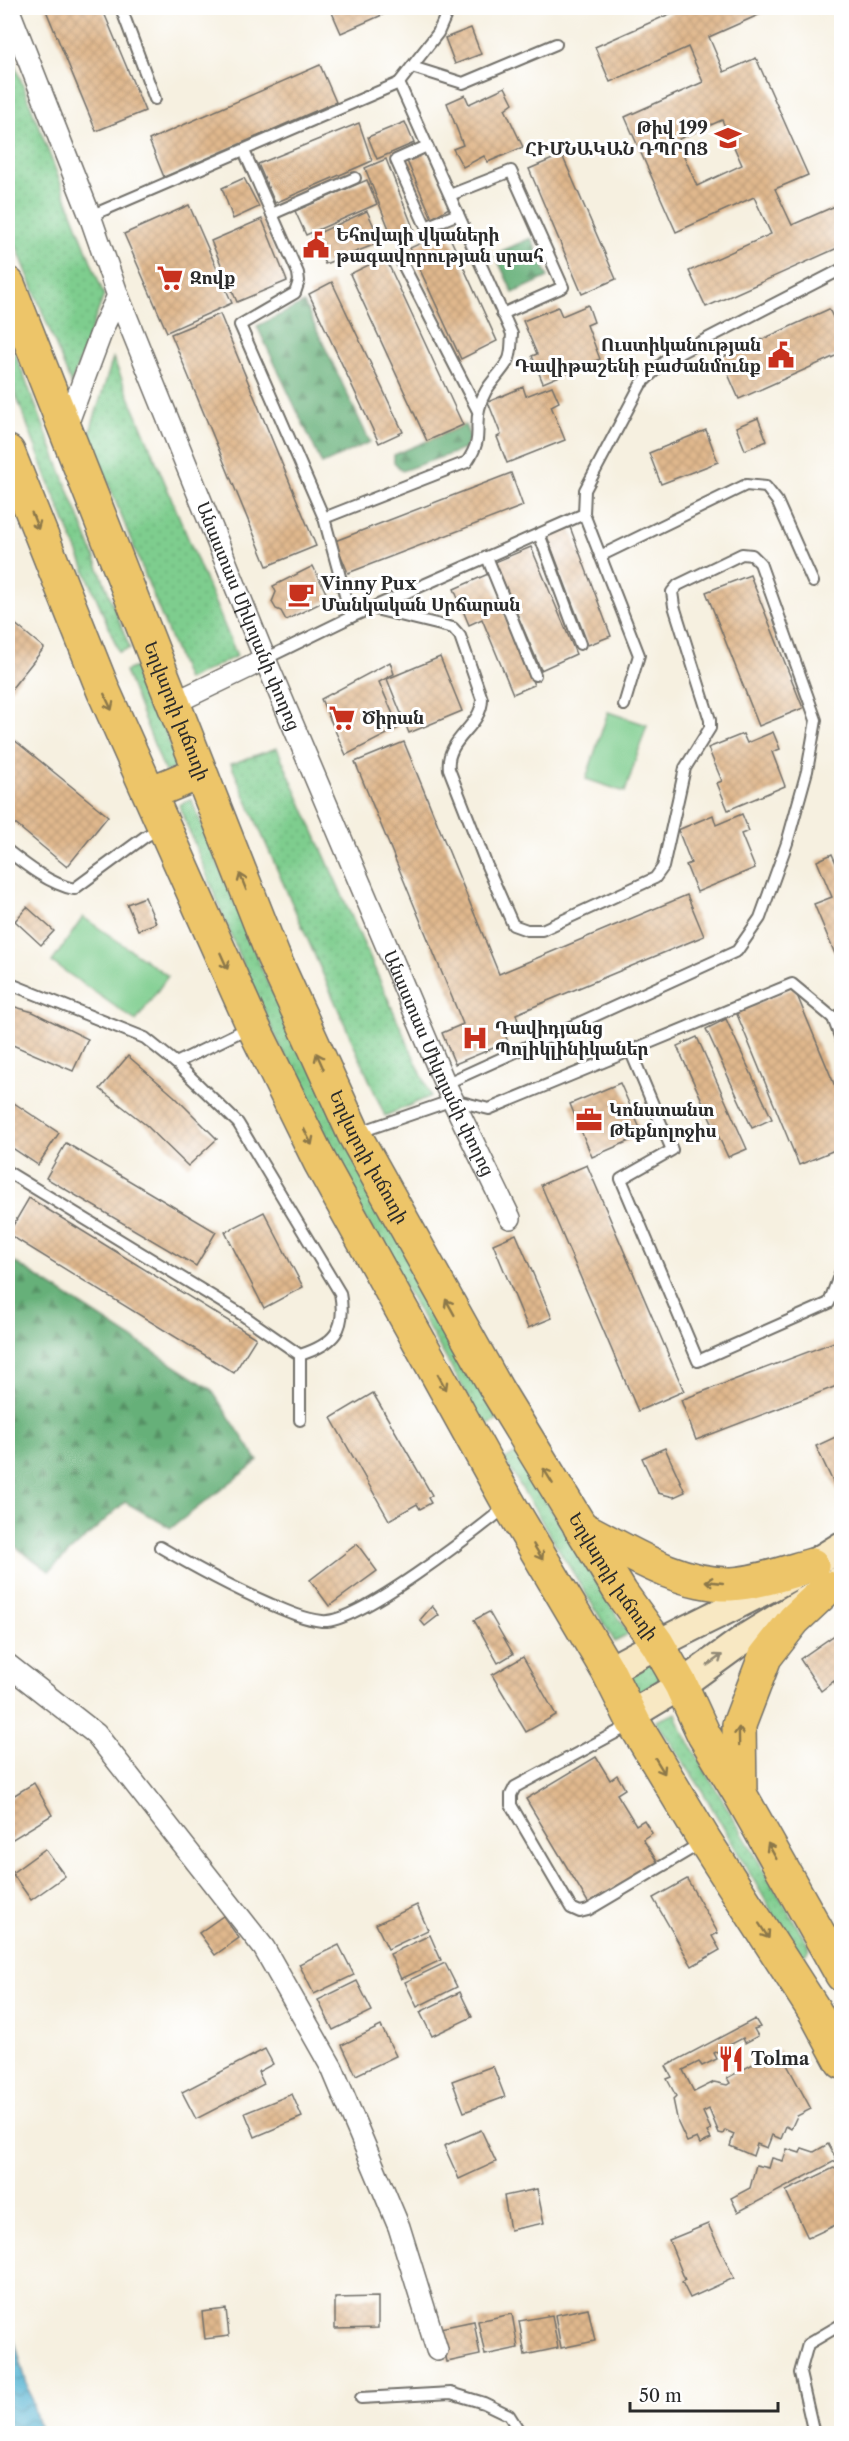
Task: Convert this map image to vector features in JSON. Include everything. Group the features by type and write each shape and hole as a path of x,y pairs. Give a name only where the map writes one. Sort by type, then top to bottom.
{"main road":[{"name":"Եղվարդի խճուղի","path":"8,284 273,956 354,1134 523,1433 621,1593 657,1643 681,1685 704,1735 842,1975"},
{"path":"8,452 98,677 253,1026 320,1162 509,1504 608,1671 633,1719 705,1841 814,2010 842,2062"},
{"path":"150,793 199,773"},
{"path":"482,1454 523,1433"},
{"path":"579,1526 668,1571 696,1580 731,1584 827,1577"},
{"path":"740,1794 739,1725 765,1657 827,1577 842,1546"},
{"path":"608,1671 657,1643 724,1612 827,1577"},
{"path":"633,1719 827,1577"}],"street":[{"name":"Անաստաս Միկոյանի փողոց","path":"8,8 90,216 118,296 265,659 449,1092 510,1218"},
{"path":"65,430 104,325 118,296"},
{"path":"172,704 265,659"},
{"path":"8,1665 96,1734 264,1948 332,2068 399,2227 437,2350"}],"lane":[{"path":"121,8 155,99"},
{"path":"90,216 399,83 438,33 449,8"},
{"path":"412,68 463,83 556,44"},
{"path":"324,518 467,462 476,448 479,433 478,411 486,388 509,360 512,334 399,83"},
{"path":"427,146 396,160 426,227 458,214"},
{"path":"244,151 298,273 299,281 295,293 240,325 324,518 351,617"},
{"path":"450,195 511,171 563,287 502,314"},
{"path":"272,214 355,178"},
{"path":"399,257 478,411"},
{"path":"624,705 639,655 584,514 585,490 641,384 666,360 842,269"},
{"path":"600,556 746,485 766,487 777,501 813,582"},
{"path":"265,659 351,617 584,514"},
{"path":"539,534 580,644"},
{"path":"354,1134 449,1092 736,951 760,918 787,843 807,771 816,720 760,562 752,555 742,554 678,585 672,592 674,606 710,720 710,728 685,768 663,867 655,878 542,930 527,930 513,925 449,769 448,758 453,747 482,710 482,699 460,636 453,628 371,608"},
{"path":"487,557 534,675"},
{"path":"8,851 54,882 74,889 146,836 165,827"},
{"path":"8,983 146,1038 176,1063 238,1123 340,1293 343,1308 340,1326 331,1341 300,1355"},
{"path":"449,1092 489,1109 792,984 837,1016 842,1042"},
{"path":"176,1063 253,1026"},
{"path":"631,1052 672,1150 621,1179 698,1361 829,1303 842,1268"},
{"path":"8,1172 238,1312 300,1355"},
{"path":"300,1355 300,1420"},
{"path":"160,1547 238,1590 292,1613 324,1622 349,1615 442,1558 509,1504"},
{"path":"633,1719 515,1787 511,1795 511,1804 571,1908 579,1912 588,1910 705,1841"},
{"path":"814,2433 800,2373 808,2344 842,2324"},
{"path":"361,2398 451,2393 484,2403 509,2415 521,2433"}],"green space":[{"path":"8,47 104,295 71,384 8,225"},
{"path":"531,238 548,277 513,293 495,254"},
{"path":"304,303 370,442 322,464 257,326"},
{"path":"8,335 130,648 119,652 51,488 8,374"},
{"path":"113,358 237,656 187,680 89,435"},
{"path":"465,425 470,437 465,449 402,471 394,462 394,455"},
{"path":"139,666 179,767 165,772 125,671"},
{"path":"608,712 647,725 625,792 586,779"},
{"path":"277,748 431,1096 385,1116 231,764"},
{"path":"191,799 267,981 499,1420 485,1426 339,1173 246,973 179,805"},
{"path":"83,917 168,976 136,1021 52,962"},
{"path":"8,1258 211,1389 258,1461 171,1528 125,1502 49,1571 8,1541"},
{"path":"518,1453 629,1634 615,1642 504,1459"},
{"path":"651,1661 665,1680 644,1700 629,1689 629,1671"},
{"path":"676,1713 682,1730 810,1948 803,1956 797,1955 700,1787 656,1721"}],"water":[{"path":"8,2318 41,2433 8,2433"}],"building":[{"path":"45,8 102,8 145,111 96,131"},
{"path":"330,8 398,8 341,33"},
{"path":"683,8 774,8 709,37 724,72 756,58 808,175 775,189 792,225 842,203 842,246 706,307 689,271 771,234 754,197 676,232 625,117 703,82 688,47 610,82 595,47","holes":["722,120 742,165 697,186 677,140"]},
{"path":"471,28 481,54 455,64 445,38"},
{"path":"320,65 336,102 164,177 149,140"},
{"path":"505,87 513,103 505,109 523,147 488,162 484,156 463,167 453,149 463,145 447,103 465,95 469,104"},
{"path":"405,122 414,143 377,159 368,137"},
{"path":"359,123 372,161 275,203 258,164"},
{"path":"424,153 449,208 432,218 407,161"},
{"path":"562,155 616,279 582,294 529,169"},
{"path":"386,159 414,230 393,239 365,168"},
{"path":"244,178 259,207 233,219 222,188"},
{"path":"367,180 377,204 306,235 295,211"},
{"path":"189,205 232,303 167,332 124,234"},
{"path":"367,211 381,242 325,264 312,236"},
{"path":"262,219 287,281 237,302 211,241"},
{"path":"447,231 497,341 461,359 410,248"},
{"path":"385,257 463,425 427,441 350,274"},
{"path":"332,282 403,432 379,443 309,294"},
{"path":"588,305 594,322 587,325 600,359 543,383 532,356 537,354 523,321 558,307 562,316"},
{"name":"Ուստիկանության Դավիթաշենի բաժանմունք","path":"829,309 842,336 842,353 739,399 721,358"},
{"path":"220,314 316,546 267,566 171,334"},
{"path":"552,386 559,402 551,406 565,440 507,463 497,437 501,435 488,402 523,387 526,396"},
{"path":"758,418 767,441 745,450 736,427"},
{"path":"706,430 718,462 661,484 649,453"},
{"path":"511,473 523,506 348,573 335,541"},
{"path":"570,527 611,636 588,645 547,536"},
{"path":"531,547 576,654 541,670 495,562"},
{"name":"Vinny Pux Մանկական Սրճարան","path":"313,566 329,599 286,620 272,602 276,592 273,586"},
{"path":"488,574 534,685 513,694 482,619 469,625 454,589"},
{"path":"750,575 803,708 759,726 706,592"},
{"path":"8,618 44,648 8,693"},
{"path":"440,657 462,711 409,733 387,679"},
{"path":"390,662 394,674 379,682 399,728 346,755 321,699"},
{"path":"773,732 780,749 772,752 785,786 728,810 717,783 722,781 708,748 743,734 747,743"},
{"path":"8,735 108,816 67,867 8,818"},
{"path":"404,742 499,974 687,895 704,936 516,1014 518,1021 502,1027 508,1042 455,1064 442,1033 463,1024 355,762"},
{"path":"742,814 749,831 741,834 755,868 697,892 686,865 691,863 678,830 713,815 716,825"},
{"path":"832,854 842,877 842,951 835,954 814,904 832,897 817,861"},
{"path":"145,897 156,923 138,930 127,904"},
{"path":"27,907 54,931 41,945 15,921"},
{"path":"794,988 842,1103 842,1147 799,1165 736,1012"},
{"path":"8,1005 33,1012 88,1039 73,1071 8,1043"},
{"path":"726,1019 772,1119 752,1128 706,1029"},
{"path":"697,1037 747,1149 728,1157 677,1046"},
{"path":"128,1056 174,1096 217,1139 188,1166 146,1125 100,1089"},
{"path":"620,1083 643,1135 592,1157 570,1104"},
{"path":"8,1099 59,1133 38,1165 8,1145"},
{"path":"66,1143 216,1232 196,1266 46,1178"},
{"path":"587,1165 684,1391 638,1411 541,1185"},
{"path":"29,1198 256,1338 234,1373 8,1234"},
{"path":"264,1212 303,1287 264,1308 225,1232"},
{"path":"516,1234 552,1318 528,1328 493,1244"},
{"path":"842,1339 842,1384 696,1440 681,1400"},
{"path":"373,1393 432,1495 428,1498 431,1503 420,1509 417,1504 389,1520 331,1418"},
{"path":"842,1434 842,1501 816,1446"},
{"path":"665,1448 685,1492 674,1497 658,1493 642,1458"},
{"path":"357,1544 377,1571 329,1606 310,1580"},
{"path":"432,1606 439,1615 425,1626 420,1620"},
{"path":"489,1612 513,1654 498,1663 474,1620"},
{"path":"842,1630 841,1703 834,1681 821,1691 800,1659"},
{"path":"523,1657 556,1715 526,1732 492,1675"},
{"path":"596,1757 610,1780 617,1775 625,1789 617,1794 636,1825 644,1820 652,1833 643,1839 658,1863 589,1904 526,1799"},
{"path":"34,1783 52,1815 8,1842 8,1799"},
{"path":"45,1849 65,1876 31,1900 12,1873"},
{"path":"687,1879 718,1933 712,1936 720,1950 692,1966 653,1898"},
{"path":"417,1905 428,1930 388,1949 376,1924"},
{"path":"223,1916 239,1938 215,1955 199,1933"},
{"path":"430,1935 441,1960 401,1979 390,1954"},
{"path":"339,1945 354,1975 314,1994 299,1964"},
{"path":"445,1963 457,1987 417,2007 405,1982"},
{"path":"357,1981 372,2011 333,2030 318,2000"},
{"path":"460,1992 472,2017 432,2036 420,2012"},
{"path":"755,2019 760,2027 754,2029 758,2036 745,2043 743,2038 714,2053 717,2059 702,2066 699,2062 683,2070 694,2092 714,2082 727,2085 730,2083 727,2078 779,2050 811,2109 797,2116 791,2129 786,2126 781,2139 772,2135 767,2148 757,2144 753,2156 730,2146 734,2134 725,2130 723,2134 719,2133 709,2109 703,2112 711,2130 707,2132 711,2139 700,2144 697,2138 687,2142 678,2123 673,2099 676,2096 667,2079 672,2077 666,2066"},
{"path":"381,2026 396,2056 356,2075 342,2045"},
{"path":"265,2049 273,2064 258,2072 264,2084 196,2119 182,2092"},
{"path":"493,2066 505,2097 464,2112 452,2081"},
{"path":"292,2094 302,2117 255,2137 245,2113"},
{"path":"481,2130 496,2162 459,2179 444,2146"},
{"path":"828,2144 837,2160 738,2212 731,2198 750,2188 756,2165 769,2168 772,2158 783,2161 787,2149 800,2153 802,2148 814,2152"},
{"path":"842,2164 842,2222 808,2238 786,2191"},
{"path":"537,2189 544,2223 510,2230 504,2196"},
{"path":"708,2224 734,2278 690,2298 682,2282 685,2280 669,2240"},
{"path":"378,2297 378,2328 335,2329 335,2298"},
{"path":"588,2308 595,2341 561,2348 555,2315"},
{"path":"226,2309 229,2336 205,2339 202,2312"},
{"path":"512,2314 518,2348 485,2355 478,2321"},
{"path":"552,2315 558,2348 525,2355 519,2321"},
{"path":"474,2321 480,2355 447,2362 440,2328"}],"place":[{"name":"Թիվ 199 ՀԻՄՆԱԿԱՆ ԴՊՐՈՑ","path":"728,138"},
{"name":"Եհովայի վկաների թագավորության սրահ","path":"316,245"},
{"name":"Զովք","path":"170,278"},
{"name":"Ուստիկանության Դավիթաշենի բաժանմունք","path":"781,355"},
{"name":"Vinny Pux Մանկական Սրճարան","path":"301,594"},
{"name":"Ծիրան","path":"342,718"},
{"name":"Դավիդյանց Պոլիկլինիկաներ","path":"475,1038"},
{"name":"Կոնստանտ Թեքնոլոջիս","path":"589,1120"},
{"name":"Tolma","path":"731,2059"}]}
